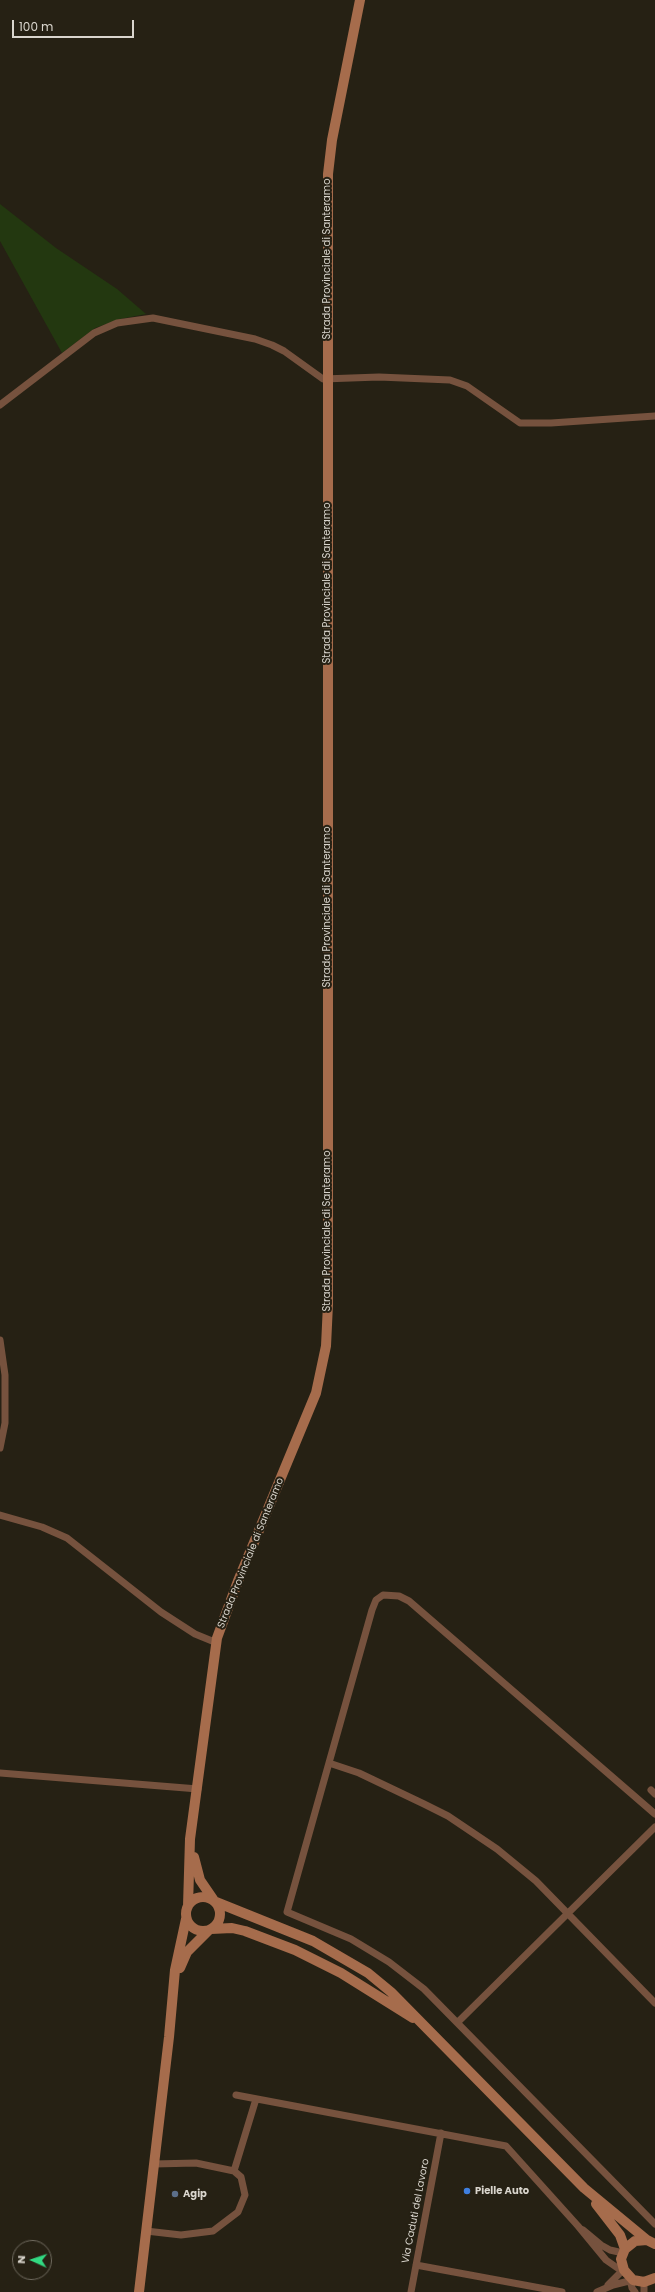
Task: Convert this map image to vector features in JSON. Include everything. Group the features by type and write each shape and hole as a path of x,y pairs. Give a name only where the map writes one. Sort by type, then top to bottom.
{"main road":[{"name":"Strada Provinciale di Santeramo","path":"198,1792 217,1643 222,1621 316,1393 326,1346 328,1304 327,379 329,159 360,0"},
{"path":"172,2011 182,1961 194,1942 210,1929 220,1917 215,1901 200,1880 194,1863 198,1792"},
{"path":"139,2292 172,2011 176,1960 188,1906 190,1882 189,1853 198,1792"},
{"path":"188,1906 191,1901 202,1896 313,1941 347,1960 391,1992 584,2188 620,2235 624,2251 637,2279"},
{"path":"186,1919 193,1928 203,1931 210,1929 232,1928 245,1931 295,1950 341,1973 425,2025"},
{"path":"584,2188 651,2242"},
{"path":"624,2251 635,2241 651,2242"}],"street":[{"path":"0,406 88,336 117,323 147,318 164,320 272,345 284,351 323,379 379,377 450,380 467,386 514,420 527,424 655,416"},
{"path":"0,1340 5,1368 5,1423 0,1448"},
{"path":"0,1515 42,1527 66,1538 161,1612 195,1634 217,1643"},
{"path":"655,1814 409,1600 399,1596 383,1595 376,1600 287,1912 351,1940 389,1962 424,1989 655,2224"},
{"path":"329,1763 359,1773 448,1816 515,1863 568,1913 655,2003"},
{"path":"0,1773 198,1792"},
{"path":"458,2022 655,1827"},
{"path":"236,2095 506,2146 578,2226 606,2260 637,2279"},
{"path":"234,2171 256,2099"},
{"name":"Via Caduti del Lavoro","path":"411,2292 441,2133"},
{"path":"146,2231 181,2235 213,2231 238,2212 245,2195 241,2177 234,2171 196,2163 154,2164"},
{"path":"578,2226 601,2245 610,2250 624,2251"},
{"path":"416,2266 562,2292"},
{"path":"605,2288 616,2278 637,2279"},
{"path":"597,2292 605,2288 637,2279"},
{"path":"635,2292 632,2288 637,2279"}],"green space":[{"path":"0,204 56,248 117,289 146,314 120,319 95,328 62,353 0,241"}],"place":[{"name":"Pielle Auto","path":"467,2191"},
{"name":"Agip","path":"175,2194"}]}
